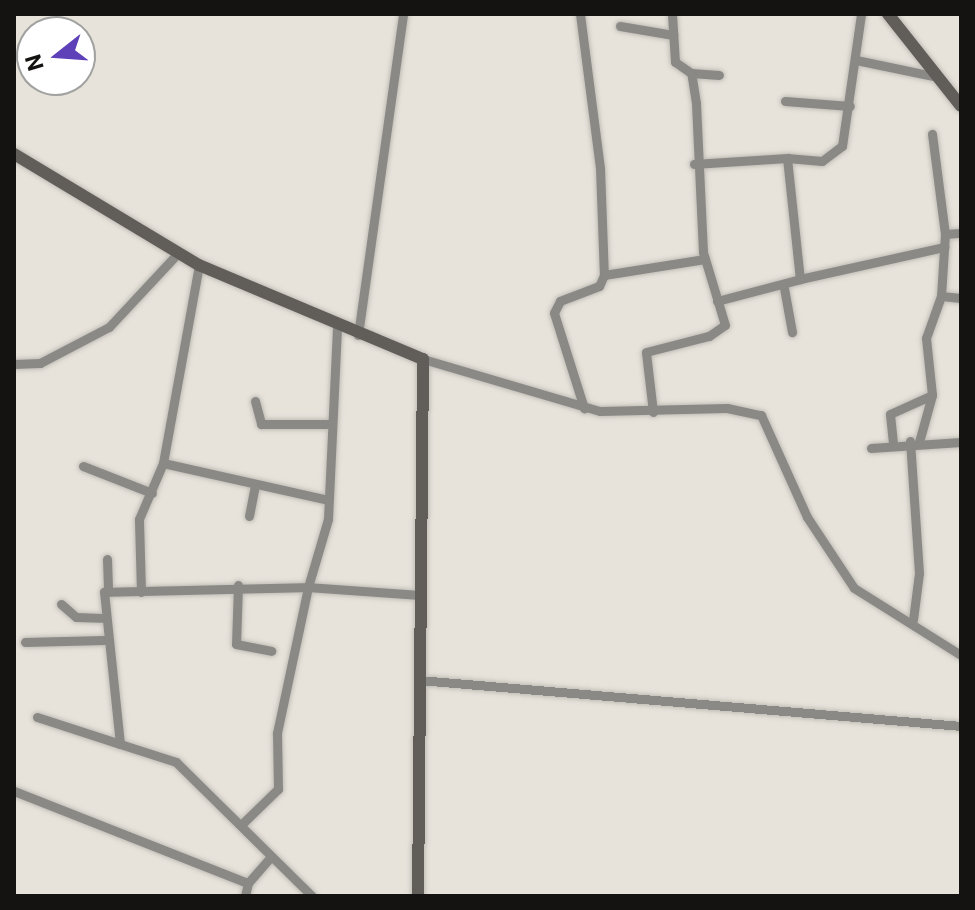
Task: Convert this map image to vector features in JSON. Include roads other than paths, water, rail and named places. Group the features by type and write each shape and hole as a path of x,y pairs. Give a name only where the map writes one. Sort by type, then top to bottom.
{"street":[{"path":"358,335 403,14"},
{"path":"580,14 601,184 604,275 599,286 560,301 554,313 584,408"},
{"path":"672,14 675,62 691,73 719,75"},
{"path":"694,164 834,156 850,106 861,14"},
{"path":"888,14 961,106"},
{"path":"620,26 673,35"},
{"path":"856,60 939,77"},
{"path":"653,412 646,352 718,333 725,325 705,259 694,164 691,73"},
{"path":"785,101 850,106"},
{"path":"913,620 919,573 915,442 932,395 926,338 941,296 945,234 932,134"},
{"path":"14,154 199,265 337,328 423,359 584,408 653,412 750,409 770,421 807,517 845,576 867,598 913,620 961,655"},
{"path":"787,158 800,279"},
{"path":"945,234 961,233"},
{"path":"717,301 784,288 800,279 944,247"},
{"path":"14,364 40,363 109,327 178,253"},
{"path":"604,275 705,259"},
{"path":"141,592 139,519 163,463 199,265"},
{"path":"784,288 792,332"},
{"path":"941,296 961,298"},
{"path":"243,823 278,789 281,705 328,500 329,424 337,328"},
{"path":"418,896 423,359"},
{"path":"893,443 890,414 932,395"},
{"path":"255,401 261,424 329,424"},
{"path":"871,448 893,443 961,442"},
{"path":"163,463 328,500"},
{"path":"83,466 152,493"},
{"path":"249,516 255,485"},
{"path":"107,559 108,592"},
{"path":"120,744 101,618 100,597 108,592 238,585 419,595"},
{"path":"238,585 236,644 271,651"},
{"path":"61,604 76,617 101,618"},
{"path":"25,642 104,640"},
{"path":"419,680 961,726"},
{"path":"37,717 176,762 243,823 270,858 313,896"},
{"path":"14,791 248,883"},
{"path":"245,896 248,883 270,858"}]}
